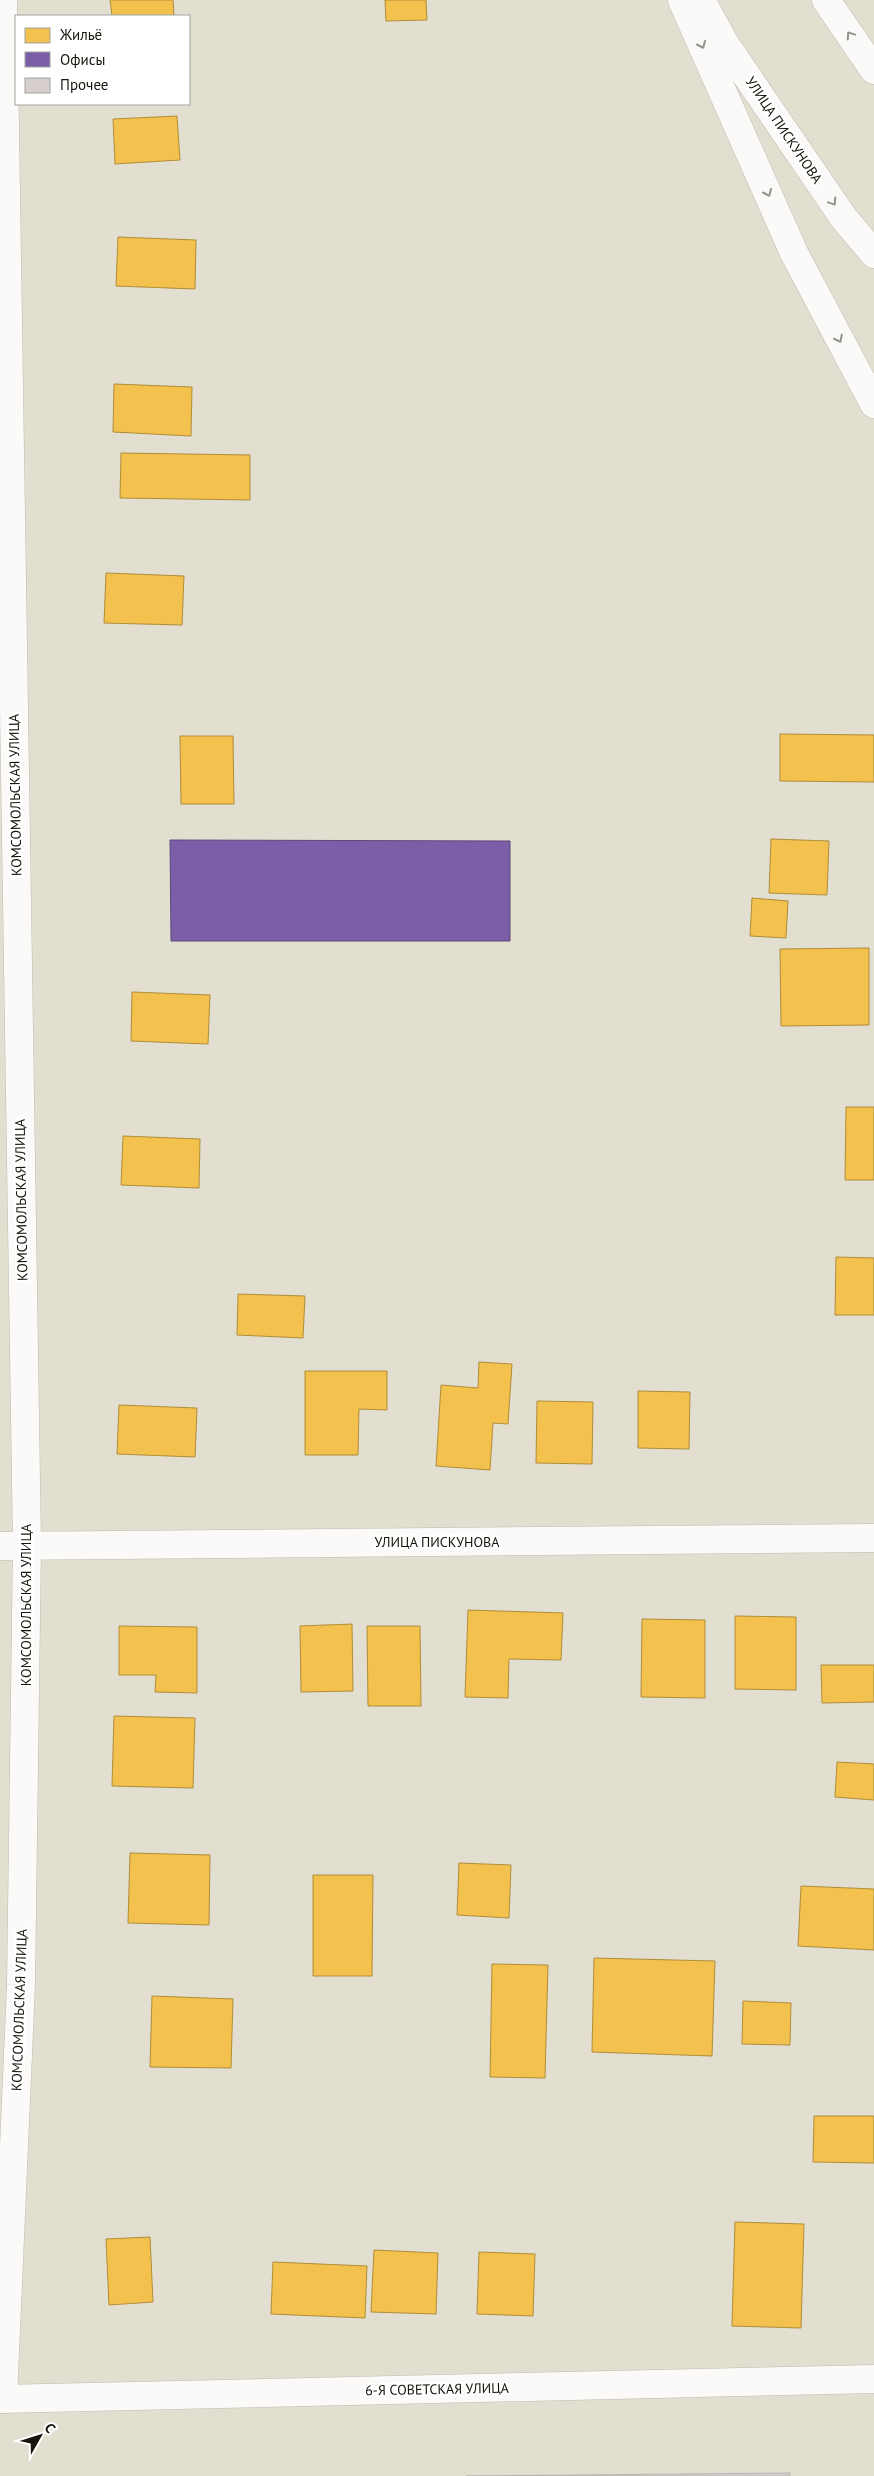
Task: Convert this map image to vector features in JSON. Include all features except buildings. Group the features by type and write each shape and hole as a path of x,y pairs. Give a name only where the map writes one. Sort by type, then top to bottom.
{"street":[{"name":"КОМСОМОЛЬСКАЯ УЛИЦА","path":"2,2399 11,1985 27,1546 3,0"},
{"path":"682,0 794,253 874,404"},
{"name":"УЛИЦА ПИСКУНОВА","path":"701,0 725,44 843,217 874,254"},
{"path":"826,0 874,70"},
{"name":"УЛИЦА ПИСКУНОВА","path":"0,1546 874,1538"},
{"name":"6-Я СОВЕТСКАЯ УЛИЦА","path":"2,2399 874,2379"}]}
